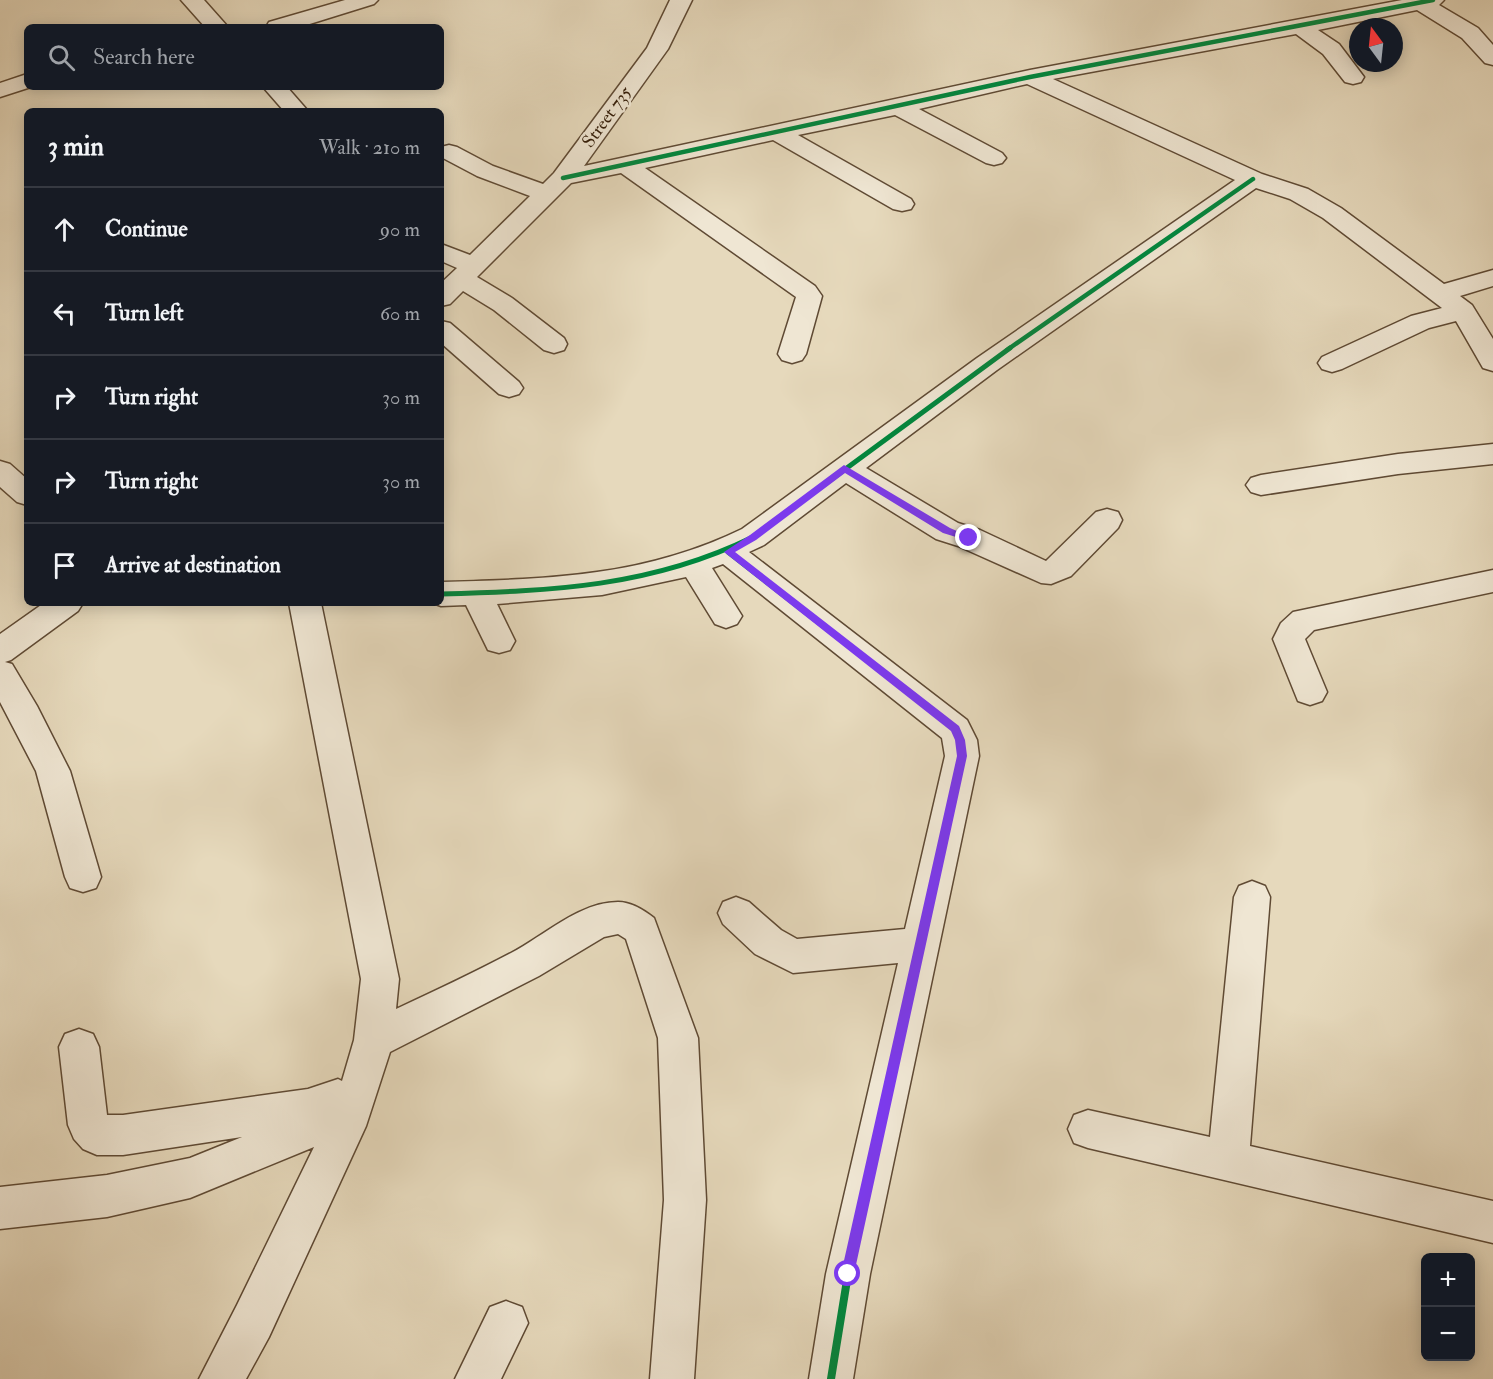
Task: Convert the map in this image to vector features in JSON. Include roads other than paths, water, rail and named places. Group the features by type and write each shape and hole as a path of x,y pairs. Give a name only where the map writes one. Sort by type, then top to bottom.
{"street":[{"path":"192,0 211,24"},
{"path":"287,24 367,0"},
{"name":"Street 735","path":"444,295 555,186 657,49 681,0"},
{"path":"448,152 485,171 555,186 626,165 1030,77 1427,2 1470,33 1491,54"},
{"path":"1300,27 1331,49 1353,77"},
{"path":"1030,77 1159,138 1253,179 1299,194 1332,213 1463,311 1493,362"},
{"path":"0,90 24,82"},
{"path":"277,90 294,108"},
{"path":"1082,101 1079,105 1109,138"},
{"path":"898,107 994,158"},
{"path":"777,133 902,204"},
{"path":"626,165 806,292 809,296 792,354"},
{"path":"444,594 569,587 664,572 711,558 753,537 987,364 1253,179"},
{"path":"444,254 554,344"},
{"path":"1440,294 1493,278"},
{"path":"1332,363 1420,322 1463,311"},
{"path":"444,332 509,388"},
{"path":"1260,485 1398,464 1493,454"},
{"path":"844,468 947,531 969,538 1041,572 1051,573 1060,568 1107,520"},
{"path":"0,471 24,492"},
{"path":"711,558 726,616"},
{"path":"711,558 955,729 960,740 962,756 848,1274 831,1379"},
{"path":"1310,692 1289,639 1292,632 1304,620 1493,581"},
{"path":"476,593 499,641"},
{"path":"0,651 63,606"},
{"path":"221,1379 253,1322 354,1102 374,1040 380,979 306,606"},
{"path":"0,673 25,715 52,771 83,877"},
{"path":"1228,1162 1252,897"},
{"path":"736,913 768,942 793,956 920,944"},
{"path":"374,1040 526,964 596,922 618,918 631,921 641,930 678,1038 685,1200 672,1379"},
{"path":"79,1047 88,1125 97,1135 123,1135 354,1102"},
{"path":"0,1208 107,1196 190,1178 354,1102"},
{"path":"1088,1129 1493,1222"},
{"path":"477,1379 506,1323"}]}
